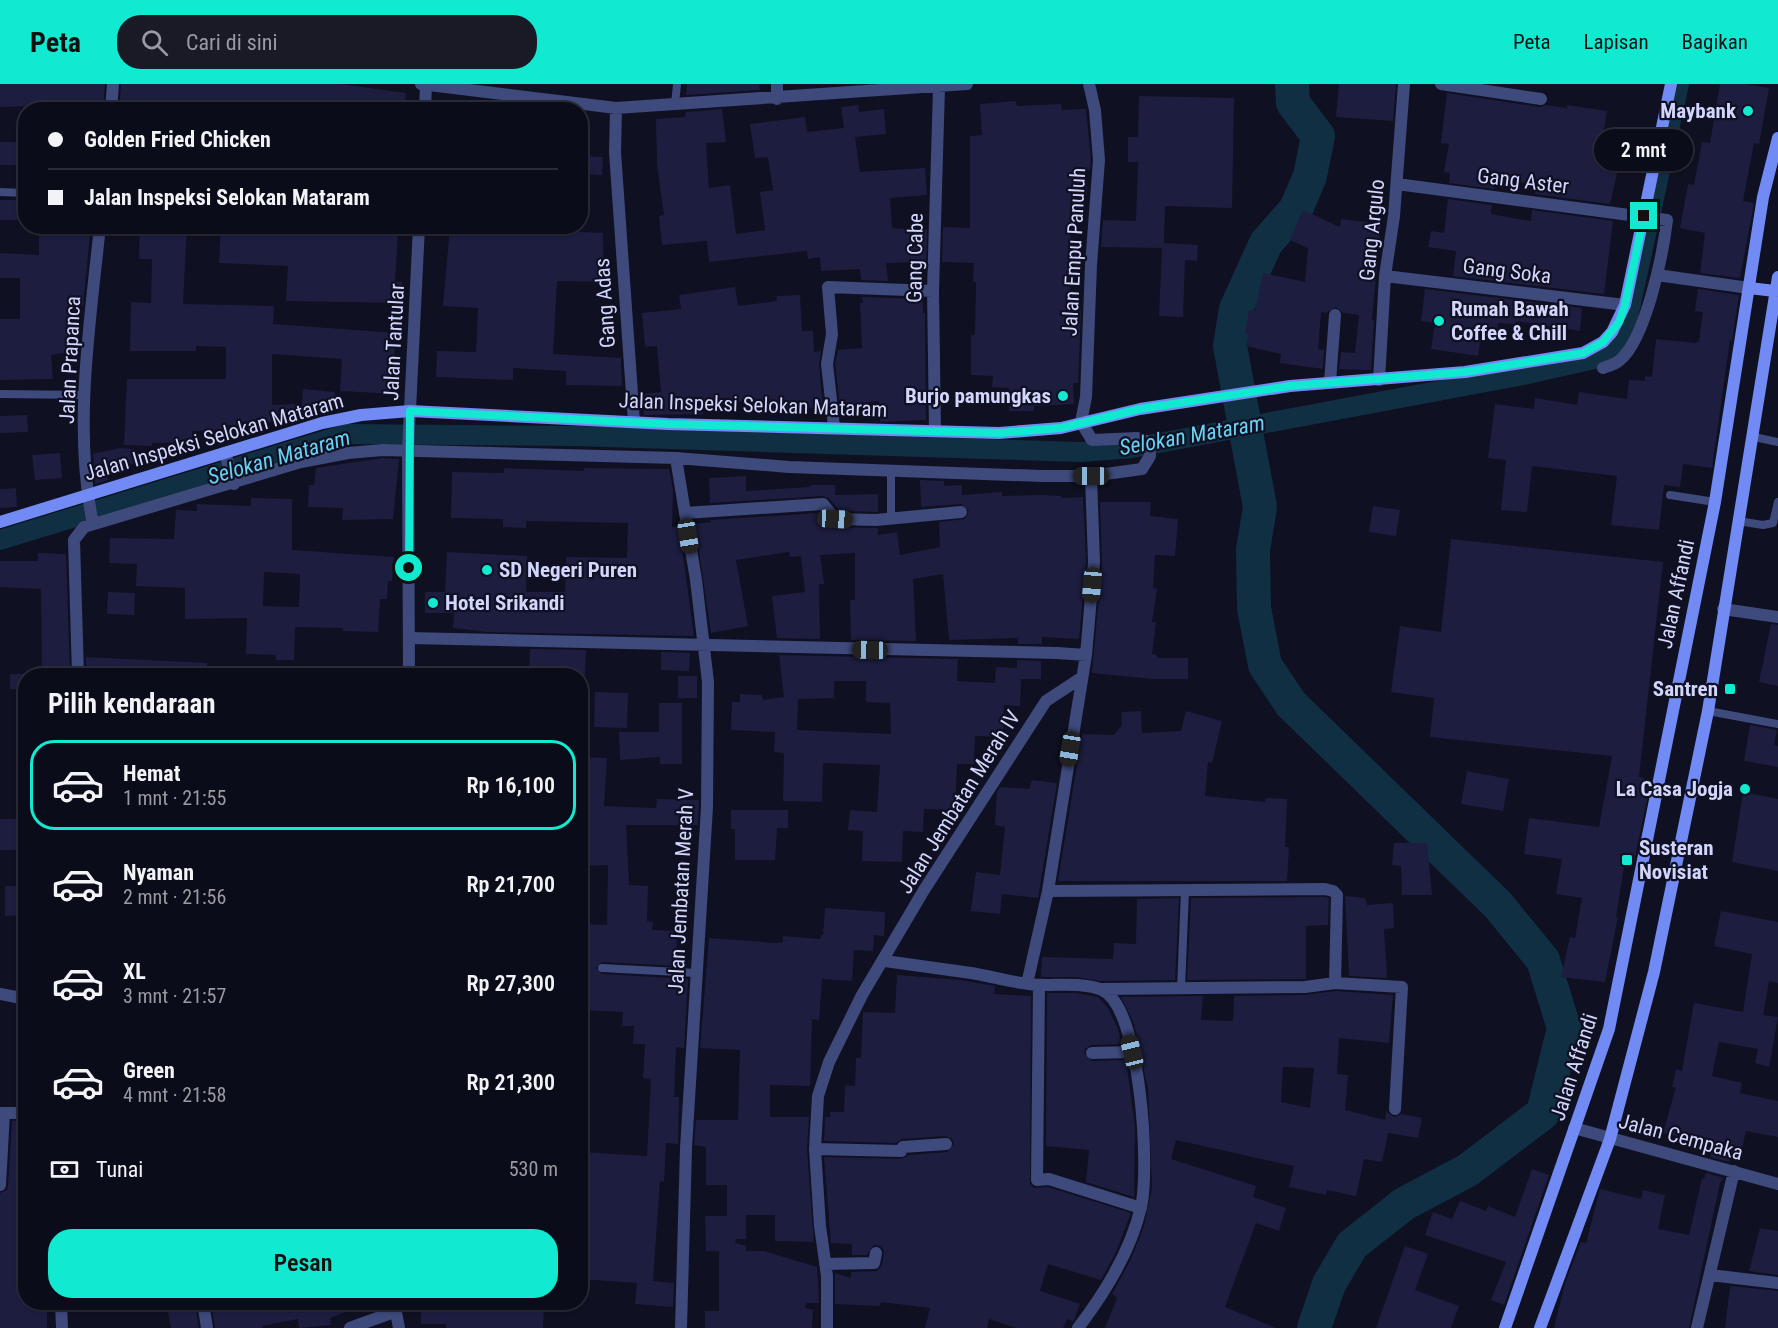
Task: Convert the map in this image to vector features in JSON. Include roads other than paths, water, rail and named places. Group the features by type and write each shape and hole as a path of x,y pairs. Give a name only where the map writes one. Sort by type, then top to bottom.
{"main road":[{"name":"Jalan Inspeksi Selokan Mataram","path":"0,522 230,468 341,419 410,416 999,433 1061,428 1140,409 1290,386 1465,372 1583,353 1603,342 1612,332 1625,305 1646,216 1671,84"},
{"name":"Jalan Affandi","path":"1505,1328 1609,1029 1715,502 1763,197 1778,138"},
{"path":"1540,1328 1610,1139 1654,972 1708,711 1778,277"},
{"path":"1749,288 1775,291"}],"street":[{"path":"112,102 113,84"},
{"path":"425,102 424,84 568,102"},
{"path":"777,84 777,99"},
{"path":"588,104 616,108 939,88 967,84"},
{"name":"Jalan Empu Panuluh","path":"1081,422 1088,378 1090,265 1099,160 1095,110 1089,84"},
{"name":"Gang Argulo","path":"1379,380 1385,276 1396,184 1404,84"},
{"path":"1441,84 1506,89 1541,99"},
{"name":"Gang Cabe","path":"935,430 933,291 939,88"},
{"name":"Gang Adas","path":"616,108 615,152 634,422"},
{"name":"Gang Aster","path":"1396,184 1665,220 1667,221 1658,275"},
{"name":"Jalan Prapanca","path":"93,522 87,500 86,395 98,234"},
{"name":"Jalan Tantular","path":"410,668 409,447 419,234"},
{"path":"1604,368 1620,361 1630,348 1658,275 1749,288"},
{"name":"Gang Soka","path":"1385,276 1625,305"},
{"path":"834,428 827,364 832,334 828,287 933,291"},
{"path":"1330,382 1335,315"},
{"path":"78,668 74,540 84,527 93,522 230,468 301,462 348,453 409,447 676,458 789,467 1091,476 1142,469 1148,462 1150,447 1137,438 1092,440 1087,436 1081,422"},
{"name":"Jalan Jembatan Merah V","path":"676,458 705,647 707,807 686,1148 681,1328"},
{"path":"1091,476 1094,562 1086,655 1033,984 1037,1179 1049,1179 1141,1208"},
{"path":"685,513 823,504 835,519 876,520 961,512"},
{"path":"1723,609 1778,617"},
{"path":"409,638 562,640 705,647 1086,655"},
{"name":"Jalan Jembatan Merah IV","path":"827,1328 825,1264 815,1149 818,1096 829,1062 862,996 885,961 924,890 1046,701 1081,678"},
{"path":"1048,891 1325,889 1334,891 1338,903 1335,983"},
{"path":"885,961 1033,984 1101,989 1305,987 1335,983 1402,987 1395,1109"},
{"path":"1078,1328 1115,1269 1141,1208 1146,1167 1132,1052 1117,1005 1111,996 1101,989"},
{"path":"0,993 18,997"},
{"path":"1092,1053 1132,1052"},
{"path":"0,1185 2,1113 18,1113"},
{"name":"Jalan Cempaka","path":"1574,1128 1778,1184"},
{"path":"815,1149 901,1151 903,1147 946,1144"},
{"path":"1697,1328 1734,1171"},
{"path":"825,1264 874,1263 876,1253"},
{"path":"1710,1275 1778,1283"},
{"path":"61,1310 62,1328"},
{"path":"204,1310 207,1328"},
{"path":"351,1328 388,1310"},
{"path":"395,1310 399,1328"}],"lane":[{"path":"675,104 677,84"},
{"path":"0,192 18,193"},
{"path":"0,394 86,395"},
{"path":"1754,437 1778,442"},
{"path":"891,471 891,518"},
{"path":"1670,495 1715,502"},
{"path":"1738,521 1762,525 1773,523 1778,502"},
{"path":"1708,711 1778,724"},
{"path":"1181,989 1185,891"},
{"path":"602,968 696,973"}],"waterway":[{"path":"1292,84 1293,103 1318,136 1310,176 1296,209 1266,243 1236,309 1230,346 1260,507 1253,550 1254,608 1265,665 1291,704 1498,905 1543,960 1564,1028 1543,1113 1468,1170 1404,1204 1352,1245 1329,1284 1314,1328"},
{"name":"Selokan Mataram","path":"0,540 346,434 575,436 1081,452 1132,448 1518,376 1599,358 1624,335 1679,84"}],"place":[{"name":"Maybank","path":"1748,111"},
{"name":"Rumah Bawah Coffee & Chill","path":"1439,321"},
{"name":"Burjo pamungkas","path":"1063,396"},
{"name":"SD Negeri Puren","path":"487,570"},
{"name":"Hotel Srikandi","path":"433,603"},
{"name":"Santren","path":"1730,689"},
{"name":"La Casa Jogja","path":"1745,789"},
{"name":"Susteran Novisiat","path":"1627,860"}]}
